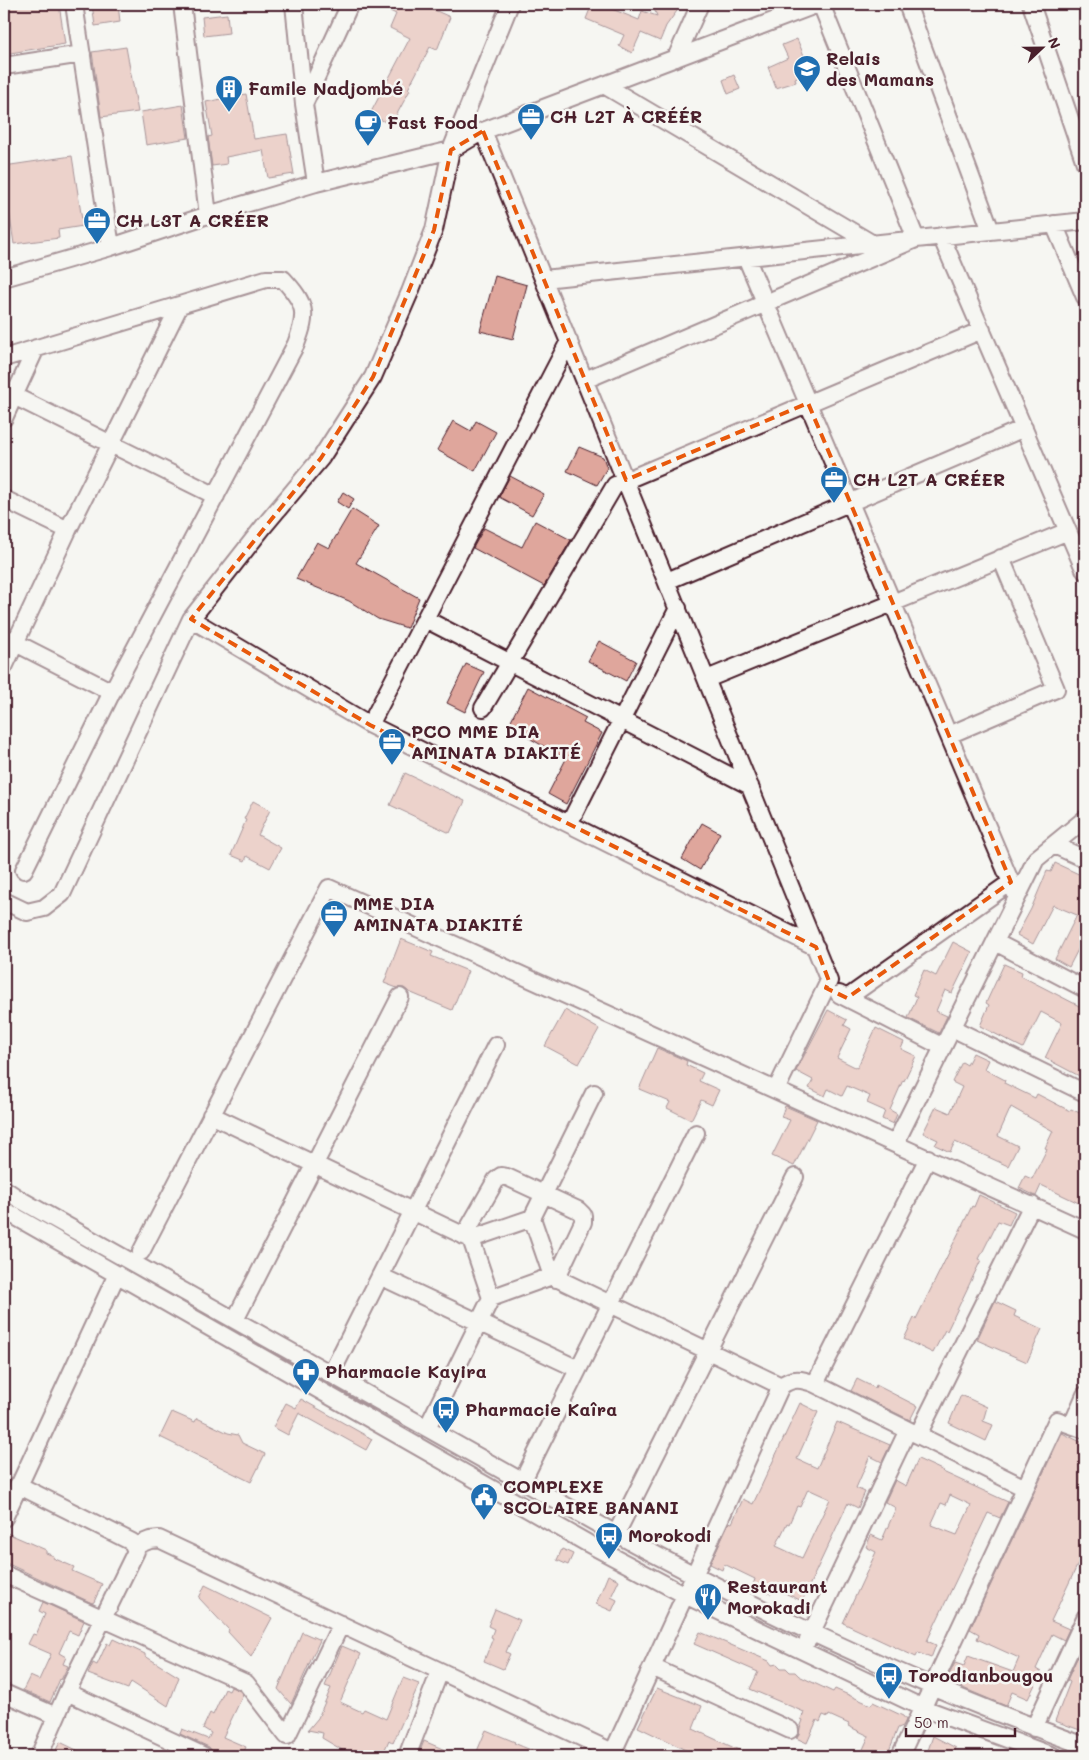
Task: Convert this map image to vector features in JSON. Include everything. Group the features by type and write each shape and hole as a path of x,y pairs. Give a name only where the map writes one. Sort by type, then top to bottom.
{"street":[{"path":"74,4 111,247"},
{"path":"182,4 208,215"},
{"path":"294,4 304,104 316,183"},
{"path":"304,104 350,4"},
{"path":"4,901 27,912 44,908 62,894 191,619 264,526 321,458 373,377 410,292 434,230 451,150 510,4"},
{"path":"676,58 700,4"},
{"path":"4,278 111,247 208,215 316,183 451,150 484,131 819,4 916,239"},
{"path":"907,4 991,231"},
{"path":"1031,4 1085,163"},
{"path":"4,66 82,54"},
{"path":"604,85 873,244"},
{"path":"484,131 830,981 776,1090"},
{"path":"544,279 1085,221"},
{"path":"1054,224 1085,297"},
{"path":"941,236 1085,571"},
{"path":"585,380 916,239"},
{"path":"746,257 1017,897"},
{"path":"4,358 266,278 283,279 296,293 303,310 303,325 296,344 112,692 24,870"},
{"path":"4,666 10,640 68,530 180,305"},
{"path":"483,708 615,485 982,330"},
{"path":"370,724 569,341"},
{"path":"4,418 36,348"},
{"path":"14,396 216,496"},
{"path":"667,581 1024,428"},
{"path":"4,499 68,530"},
{"path":"707,679 1068,531"},
{"path":"949,735 1056,689 1001,558"},
{"path":"569,824 678,608"},
{"path":"191,619 370,724 816,947"},
{"path":"425,619 750,786"},
{"path":"10,640 112,692"},
{"path":"895,1144 1036,859 1085,819"},
{"path":"1054,845 1085,859"},
{"path":"847,998 1011,882"},
{"path":"141,1252 329,888 1085,1230"},
{"path":"995,942 1085,989"},
{"path":"826,988 943,1047"},
{"path":"235,1320 400,997"},
{"path":"952,1028 1085,1093"},
{"path":"331,1374 496,1045"},
{"path":"211,1115 468,1238 532,1218 594,1093"},
{"path":"522,1482 696,1133"},
{"path":"815,1384 928,1158"},
{"path":"491,1298 468,1238 498,1178 507,1177 578,1210 583,1216 583,1222 554,1278"},
{"path":"616,1534 795,1177"},
{"path":"4,1189 522,1482 694,1576 932,1687 1034,1728 1085,1746"},
{"path":"802,1652 913,1432 1032,1205"},
{"path":"4,1210 587,1543 685,1595 923,1708 1053,1756"},
{"path":"532,1218 554,1278"},
{"path":"5,1514 117,1274"},
{"path":"380,1276 578,1369"},
{"path":"427,1428 491,1298 554,1278 781,1386"},
{"path":"135,1546 150,1540 159,1539 616,1754 652,1667 781,1386 794,1379 815,1384 1025,1488"},
{"path":"900,1756 1057,1420 1079,1428 1085,1395"},
{"path":"18,1484 128,1540 135,1546 136,1555 67,1692 39,1756"},
{"path":"4,1574 246,1683 287,1736 341,1624"},
{"path":"1034,1728 1085,1619"},
{"path":"652,1667 790,1730"},
{"path":"408,1756 440,1671"},
{"path":"67,1692 204,1756"},
{"path":"4,1693 56,1716"}],"highlighted area":[{"path":"483,131 626,480 808,403 1011,882 847,998 826,988 829,981 816,947 370,725 191,619 321,458 373,377 434,230 451,150"}],"building":[{"path":"4,4 59,4 65,44 4,54"},
{"path":"92,4 118,4 120,22 95,26"},
{"path":"376,4 421,4 450,17 437,50 430,47 391,125 370,114 410,38 390,28 396,14"},
{"path":"592,4 608,4 607,7 639,20 642,11 657,16 652,4 682,4 666,26 660,41 641,33 632,53 619,46 624,35 586,19"},
{"path":"227,14 229,33 204,36 202,17"},
{"path":"797,39 811,72 795,78 796,82 776,88 768,67 788,58 782,45"},
{"path":"126,47 138,112 101,117 92,52"},
{"path":"734,75 740,89 728,94 723,80"},
{"path":"246,94 254,139 287,134 294,174 268,178 263,150 226,157 227,164 212,166 208,137 212,136 206,102"},
{"path":"183,105 188,138 146,145 141,112"},
{"path":"72,156 83,226 58,230 59,238 14,244 4,166"},
{"path":"495,276 527,285 513,339 480,331"},
{"path":"453,421 471,431 476,421 496,432 475,471 437,450"},
{"path":"579,447 603,457 607,468 597,485 567,471"},
{"path":"510,476 544,494 532,515 499,497"},
{"path":"343,492 354,499 348,509 337,502"},
{"path":"352,509 379,526 356,563 419,598 407,628 378,619 349,601 296,579 317,542 329,548"},
{"path":"535,521 571,540 544,586 473,548 484,528 522,547"},
{"path":"599,641 636,661 626,681 588,661"},
{"path":"466,664 484,672 465,712 447,703"},
{"path":"528,687 586,718 583,723 602,733 566,804 548,794 566,759 508,726"},
{"path":"405,773 465,801 450,833 390,805"},
{"path":"253,801 270,810 258,835 281,848 270,868 247,856 245,861 231,855 246,820 244,819"},
{"path":"702,823 720,833 700,870 682,859"},
{"path":"1055,863 1085,877 1085,936 1069,967 1055,959 1077,915 1053,905 1033,944 1017,935 1031,909 1047,871 1051,872"},
{"path":"401,939 433,952 431,956 468,971 452,1010 409,992 404,988 397,988 384,983"},
{"path":"953,942 972,952 952,993 945,990 936,1011 947,1016 939,1033 908,1018 917,997 913,995 924,970 936,976"},
{"path":"1004,964 1022,972 1021,976 1085,1009 1085,1079 1045,1058 1062,1023 1041,1012 1023,1048 980,1026 989,1005 986,1003"},
{"path":"565,1010 599,1029 579,1064 545,1046"},
{"path":"828,1010 847,1020 844,1025 851,1029 837,1058 857,1068 876,1028 904,1042 901,1049 916,1056 890,1110 897,1114 893,1124 882,1119 885,1111 867,1103 870,1096 847,1086 842,1096 828,1089 825,1096 809,1088 813,1080 796,1071"},
{"path":"657,1048 687,1061 686,1065 703,1073 699,1081 719,1090 712,1105 701,1100 691,1120 667,1108 670,1102 639,1089"},
{"path":"973,1053 988,1060 984,1069 1005,1080 1004,1083 1035,1098 1037,1094 1070,1111 1071,1109 1084,1115 1081,1119 1085,1121 1085,1206 1041,1185 1036,1196 1019,1188 1025,1176 1032,1179 1047,1149 1045,1148 1053,1131 1011,1107 998,1136 1018,1146 1008,1166 955,1142 950,1152 935,1145 938,1140 923,1133 936,1107 950,1113 962,1087 952,1082 962,1062 967,1065"},
{"path":"785,1106 817,1120 794,1166 772,1156 790,1120 781,1117"},
{"path":"979,1195 1015,1212 1009,1225 998,1221 947,1331 945,1330 933,1353 904,1339"},
{"path":"995,1301 1016,1311 1014,1316 1042,1329 1027,1362 977,1340"},
{"path":"857,1379 875,1388 876,1385 917,1406 910,1420 851,1391"},
{"path":"961,1395 987,1407 983,1421 993,1425 986,1441 949,1423"},
{"path":"301,1399 372,1439 366,1450 299,1413 288,1435 273,1427 286,1403 296,1408"},
{"path":"800,1403 818,1412 797,1459 817,1468 837,1422 890,1445 882,1462 870,1456 856,1488 865,1492 858,1508 848,1503 802,1601 774,1588 771,1594 753,1585 755,1579 724,1564 722,1570 710,1564 729,1522 732,1523 743,1499 753,1504","holes":["808,1489 830,1499 802,1558 776,1546 797,1506 800,1507"]},
{"path":"172,1412 195,1422 197,1418 228,1433 238,1435 242,1443 265,1454 251,1482 160,1437"},
{"path":"1062,1433 1085,1444 1085,1549 1051,1621 1069,1629 1064,1640 1052,1634 1036,1669 1041,1672 1028,1699 1012,1692 1006,1706 946,1681 955,1663 964,1666 968,1656 1013,1672 1019,1658 977,1639 979,1634 970,1629"},
{"path":"918,1459 1008,1502 1000,1518 988,1513 927,1641 936,1645 931,1658 918,1653 916,1657 843,1623 876,1552 866,1547 871,1535 882,1540 896,1508 885,1502 895,1480 906,1486","holes":["950,1495 971,1505 957,1535 931,1525 941,1503 946,1505"]},
{"path":"7,1533 46,1550 46,1553 54,1556 53,1558 74,1567 72,1571 102,1584 94,1602 92,1603 4,1562 4,1541"},
{"path":"562,1549 573,1554 568,1565 557,1560"},
{"path":"608,1575 619,1580 611,1597 617,1600 612,1611 596,1604"},
{"path":"205,1585 272,1618 251,1657 199,1598"},
{"path":"43,1602 84,1621 78,1635 69,1631 59,1653 66,1657 63,1664 68,1666 50,1702 23,1690 30,1676 39,1680 51,1654 28,1644 33,1634 36,1635 45,1614 39,1611"},
{"path":"495,1609 520,1620 506,1652 510,1654 503,1669 484,1661 493,1638 491,1637 494,1629 488,1626"},
{"path":"302,1632 320,1640 291,1704 278,1689"},
{"path":"700,1632 769,1661 772,1665 777,1664 790,1672 795,1672 799,1676 833,1692 835,1689 871,1705 873,1702 903,1716 906,1720 903,1726 898,1728 887,1756 860,1756 869,1736 829,1715 828,1717 823,1715 820,1722 817,1720 807,1743 796,1738 799,1734 804,1712 750,1689 758,1672 694,1644"},
{"path":"113,1639 145,1654 145,1656 179,1677 168,1706 131,1682 128,1689 88,1674 93,1663 97,1665 107,1643 110,1645"},
{"path":"1085,1641 1085,1717 1080,1730 1055,1721 1070,1682 1067,1680"},
{"path":"342,1646 361,1654 340,1702 362,1712 364,1709 386,1719 403,1678 419,1684 393,1743 389,1740 382,1756 341,1756 344,1751 322,1738 323,1733 308,1730 318,1718 331,1688 325,1686"},
{"path":"231,1687 240,1691 243,1695 223,1737 246,1747 242,1756 214,1756 209,1747 180,1734 182,1729 208,1739 211,1733 203,1728 210,1713 213,1715 225,1689 229,1691"},
{"path":"657,1688 702,1706 693,1729 752,1756 698,1756 638,1727"},
{"path":"486,1730 515,1742 545,1756 475,1756"},
{"path":"933,1736 956,1748 953,1756 926,1756"},
{"path":"424,1741 459,1756 418,1756"},
{"path":"60,1742 89,1756 53,1756"}],"place":[{"name":"Relais des Mamans","path":"807,93"},
{"name":"Famile Nadjombé","path":"229,113"},
{"name":"CH L2T À CRÉÉR","path":"531,141"},
{"name":"Fast Food","path":"368,147"},
{"name":"CH L3T A CRÉER","path":"97,245"},
{"name":"CH L2T A CRÉER","path":"834,504"},
{"name":"PCO MME DIA AMINATA DIAKITÉ","path":"392,766"},
{"name":"MME DIA AMINATA DIAKITÉ","path":"334,938"},
{"name":"Pharmacie Kayira","path":"306,1396"},
{"name":"Pharmacie Kaîra","path":"446,1434"},
{"name":"COMPLEXE SCOLAIRE BANANI","path":"484,1521"},
{"name":"Morokodi","path":"609,1560"},
{"name":"Restaurant Morokadi","path":"708,1621"},
{"name":"Torodianbougou","path":"889,1700"}]}
